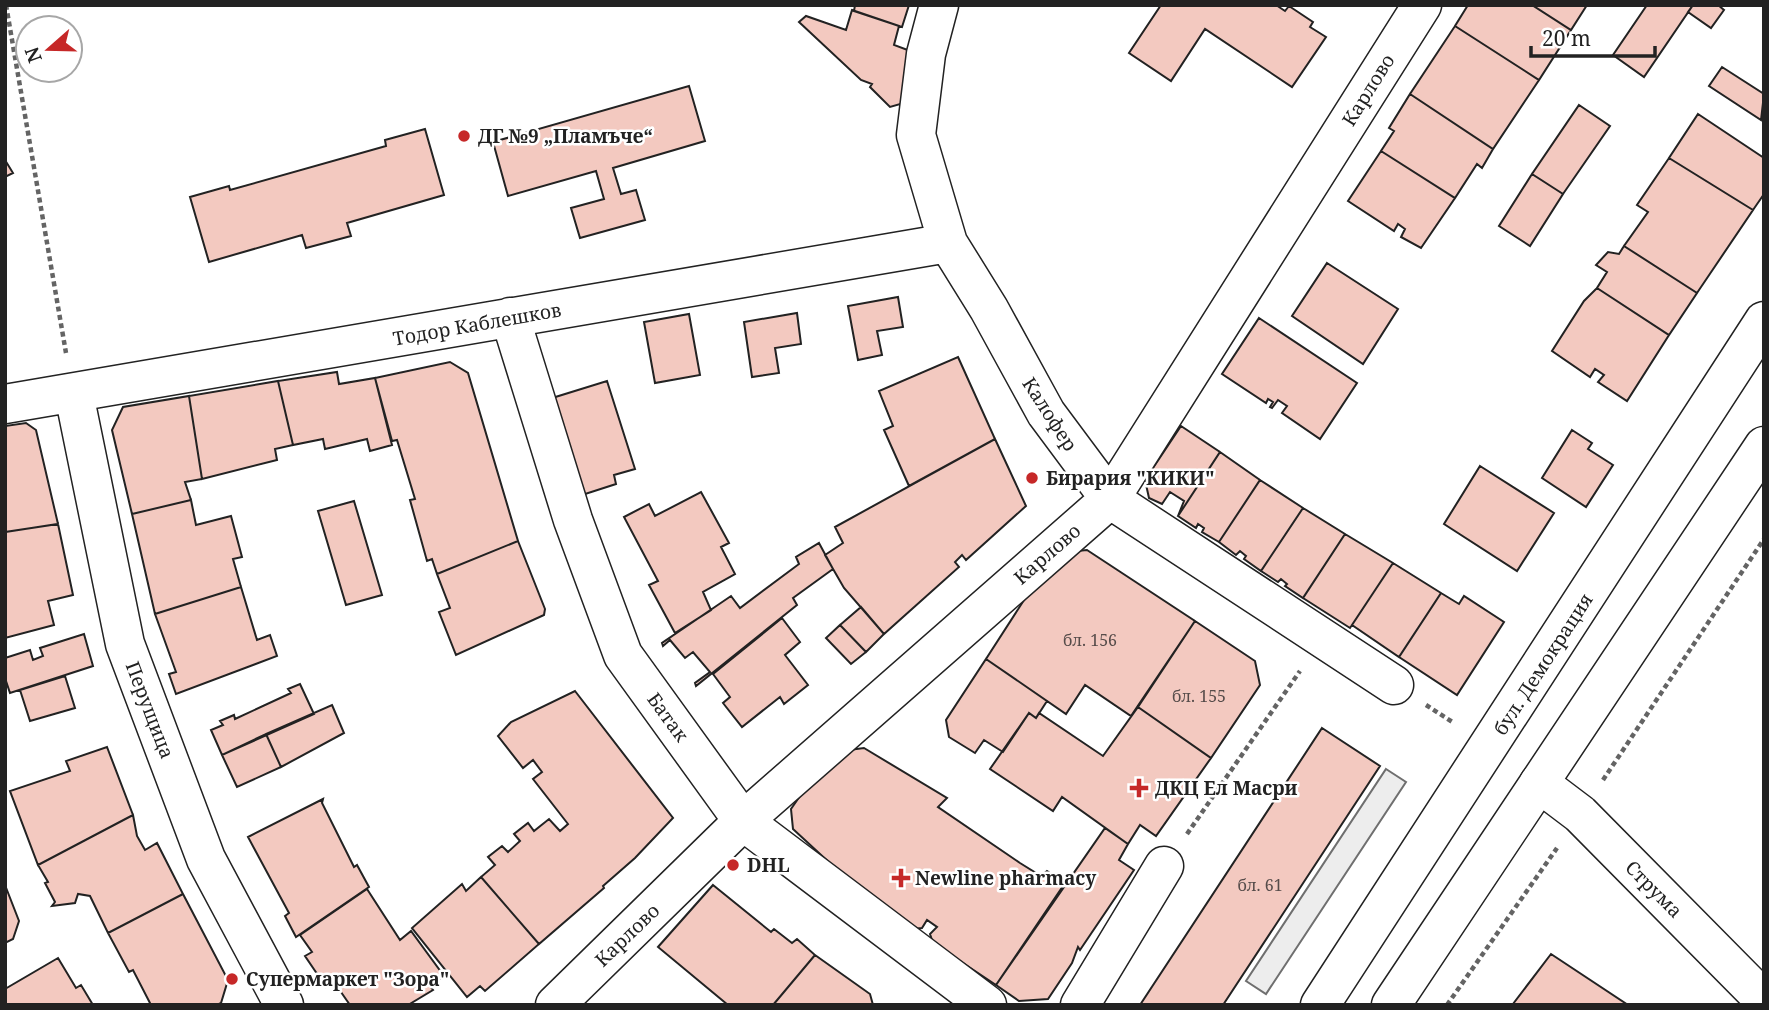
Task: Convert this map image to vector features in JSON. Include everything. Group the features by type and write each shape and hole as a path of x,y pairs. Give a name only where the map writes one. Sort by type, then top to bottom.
{"street":[{"name":"Калофер","path":"939,5 926,54 916,135 948,243 989,309 1046,413 1110,499 1394,685"},
{"name":"Карлово","path":"555,1005 744,821 1110,499 1422,5"},
{"name":"Тодор Каблешков","path":"5,404 948,243"},
{"name":"Батак","path":"510,317 573,520 623,655 744,821 987,1005"},
{"name":"бул. Демокрация","path":"1320,1005 1764,321"},
{"name":"Перущица","path":"74,394 125,644 206,859 282,1004"},
{"path":"1391,1005 1764,446"},
{"name":"Струма","path":"1539,783 1580,814 1762,994"},
{"path":"1080,1005 1164,866"}],"path":[{"path":"6,5 74,394"},
{"path":"1447,1005 1580,814 1764,539"},
{"path":"1164,866 1323,638"},
{"path":"1394,685 1490,746"}],"shaded area":[{"path":"1386,769 1406,782 1266,994 1246,981"}],"building":[{"path":"855,5 909,5 902,27 854,11"},
{"path":"1161,5 1276,5 1285,11 1289,6 1313,22 1310,27 1326,37 1292,87 1205,29 1171,81 1129,53"},
{"path":"1468,5 1532,5 1571,30 1539,80 1455,26"},
{"path":"1532,5 1587,5 1571,30"},
{"path":"1647,5 1693,5 1644,77 1613,55"},
{"path":"1693,5 1718,5 1724,10 1711,28 1688,12"},
{"path":"852,10 899,26 894,45 913,52 911,101 890,107 870,87 872,84 861,80 799,22 806,16 846,30"},
{"path":"1455,26 1539,80 1493,149 1410,94"},
{"path":"1722,67 1764,94 1761,120 1709,86"},
{"path":"689,86 705,141 613,168 621,194 636,190 645,220 580,238 571,208 604,199 596,171 508,196 493,142"},
{"path":"1410,94 1493,149 1482,168 1477,164 1455,198 1381,151 1394,131 1389,128"},
{"path":"1579,105 1610,126 1563,194 1532,174"},
{"path":"1698,114 1764,158 1764,194 1753,210 1669,158"},
{"path":"425,129 444,195 347,223 351,236 306,248 302,235 209,262 190,197 229,186 230,190 386,146 385,140"},
{"path":"1381,151 1455,198 1421,248 1401,237 1405,229 1398,224 1394,231 1348,201"},
{"path":"1669,158 1753,210 1697,293 1624,246 1648,212 1637,205"},
{"path":"5,160 13,173 5,177"},
{"path":"1532,174 1563,194 1530,246 1499,226"},
{"path":"1624,246 1697,293 1669,335 1597,288 1607,272 1596,265 1608,252 1619,254"},
{"path":"1327,263 1398,309 1363,364 1292,316"},
{"path":"1597,288 1669,335 1627,401 1598,382 1604,375 1595,369 1590,377 1552,351 1584,301"},
{"path":"898,297 903,327 877,331 882,355 858,360 848,306"},
{"path":"797,313 801,344 775,348 779,373 752,377 744,322"},
{"path":"689,314 700,375 655,383 644,322"},
{"path":"1259,318 1357,383 1320,439 1282,413 1287,406 1278,400 1272,408 1270,407 1273,402 1268,399 1266,403 1222,374"},
{"path":"958,357 995,439 909,486 884,430 893,426 879,391"},
{"path":"450,362 468,373 518,541 437,574 432,559 427,561 410,500 415,499 397,440 392,441 375,378"},
{"path":"337,372 339,384 375,378 392,445 370,451 367,439 325,449 323,439 293,445 278,381"},
{"path":"278,381 293,445 275,449 277,460 202,479 189,396"},
{"path":"607,381 635,469 614,475 616,484 579,496 549,399"},
{"path":"189,396 202,479 185,482 191,500 132,514 112,430 123,407"},
{"path":"26,423 36,430 58,524 5,532 5,426"},
{"path":"1181,426 1220,452 1178,516 1184,501 1170,492 1162,504 1149,498 1145,480"},
{"path":"1572,430 1592,443 1588,449 1613,465 1586,507 1542,478"},
{"path":"995,439 1026,506 966,560 962,555 955,562 959,567 884,634 844,588 825,555 843,543 835,527"},
{"path":"1220,452 1260,480 1219,542 1202,532 1204,528 1198,524 1196,528 1178,516"},
{"path":"1480,466 1554,513 1517,571 1444,524"},
{"path":"1260,480 1303,508 1261,571 1244,559 1246,556 1240,551 1236,555 1219,542"},
{"path":"701,492 729,543 721,547 735,574 703,592 711,610 675,633 649,585 658,581 624,517 649,504 655,516"},
{"path":"191,500 196,525 231,516 242,557 233,559 241,587 155,614 132,514"},
{"path":"354,501 382,595 346,605 318,511"},
{"path":"1303,508 1345,534 1303,598 1285,586 1287,584 1281,579 1278,582 1261,571"},
{"path":"58,524 73,595 48,601 54,625 5,638 5,532"},
{"path":"1345,534 1393,563 1350,628 1303,598"},
{"path":"518,541 545,609 544,615 456,655 439,612 450,608 437,574"},
{"path":"819,543 833,569 793,598 797,605 696,686 695,683 710,672 693,652 685,658 670,640 663,646 662,643 731,596 740,608 799,564 796,557"},
{"path":"1087,550 1195,621 1131,716 1085,685 1066,714 986,659 1037,580 1067,552"},
{"path":"1393,563 1441,593 1399,657 1352,625"},
{"path":"241,587 257,640 270,635 277,656 176,694 169,674 176,672 155,614"},
{"path":"1441,593 1459,604 1464,596 1504,622 1457,695 1399,657"},
{"path":"861,607 884,634 866,652 840,625"},
{"path":"782,618 800,642 785,655 808,685 784,704 780,697 742,727 723,703 730,697 713,674"},
{"path":"1195,621 1255,661 1260,685 1211,758 1138,707"},
{"path":"840,625 866,652 851,664 826,638"},
{"path":"84,634 93,666 10,693 5,678 5,658 30,650 33,660 43,656 40,648"},
{"path":"986,659 1047,701 1036,718 1029,713 1003,752 984,740 975,753 949,737 946,720"},
{"path":"65,676 75,708 30,721 20,690"},
{"path":"300,684 314,714 222,755 211,730 223,725 220,721 234,715 235,719 291,693 288,689"},
{"path":"575,691 673,818 635,858 603,886 604,888 539,944 481,877 495,865 488,857 502,846 508,852 520,841 514,834 528,823 534,831 549,819 560,831 568,824 533,779 542,772 533,760 523,768 498,736 511,722"},
{"path":"332,705 344,733 281,767 266,734"},
{"path":"1138,707 1211,758 1156,836 1140,825 1128,844 1062,797 1053,811 990,769 1029,713 1036,718 1039,713 1103,756"},
{"path":"1322,728 1380,766 1223,1005 1140,1005"},
{"path":"266,734 281,767 237,787 222,755"},
{"path":"107,747 133,815 38,865 10,791 70,771 66,761"},
{"path":"864,748 947,798 938,807 1020,863 1041,876 1047,871 1065,883 996,985 933,943 930,934 937,927 927,920 922,928 913,929 873,903 793,829 791,809 809,783 849,750"},
{"path":"323,799 322,803 354,867 357,865 369,887 296,937 285,916 289,913 248,837"},
{"path":"133,815 137,836 145,850 157,843 183,894 108,933 90,896 78,894 75,903 52,906 55,902 38,865"},
{"path":"1105,828 1128,844 1119,860 1134,870 1080,950 1078,947 1072,963 1048,999 1019,1001 996,985"},
{"path":"481,877 539,944 485,991 480,986 467,997 412,928 462,884 466,891"},
{"path":"5,885 19,921 13,939 5,943"},
{"path":"713,885 771,932 774,929 792,943 797,939 815,955 773,1005 728,1005 658,947"},
{"path":"367,889 400,940 411,931 444,976 430,986 433,990 408,1005 350,1005 334,982 326,987 305,956 312,952 300,935"},
{"path":"183,894 228,980 221,1003 217,1005 151,1005 133,970 129,972 108,933"},
{"path":"1551,954 1628,1005 1513,1004"},
{"path":"815,955 870,994 873,1005 773,1005"},
{"path":"58,958 76,988 81,985 93,1005 5,1005 5,989"}],"place":[{"name":"ДГ №9 „Пламъче“","path":"464,136"},
{"name":"Бирария \"КИКИ\"","path":"1032,478"},
{"name":"ДКЦ Ел Масри","path":"1139,788"},
{"name":"DHL","path":"733,865"},
{"name":"Newline pharmacy","path":"901,878"},
{"name":"Супермаркет \"Зора\"","path":"232,979"}]}
